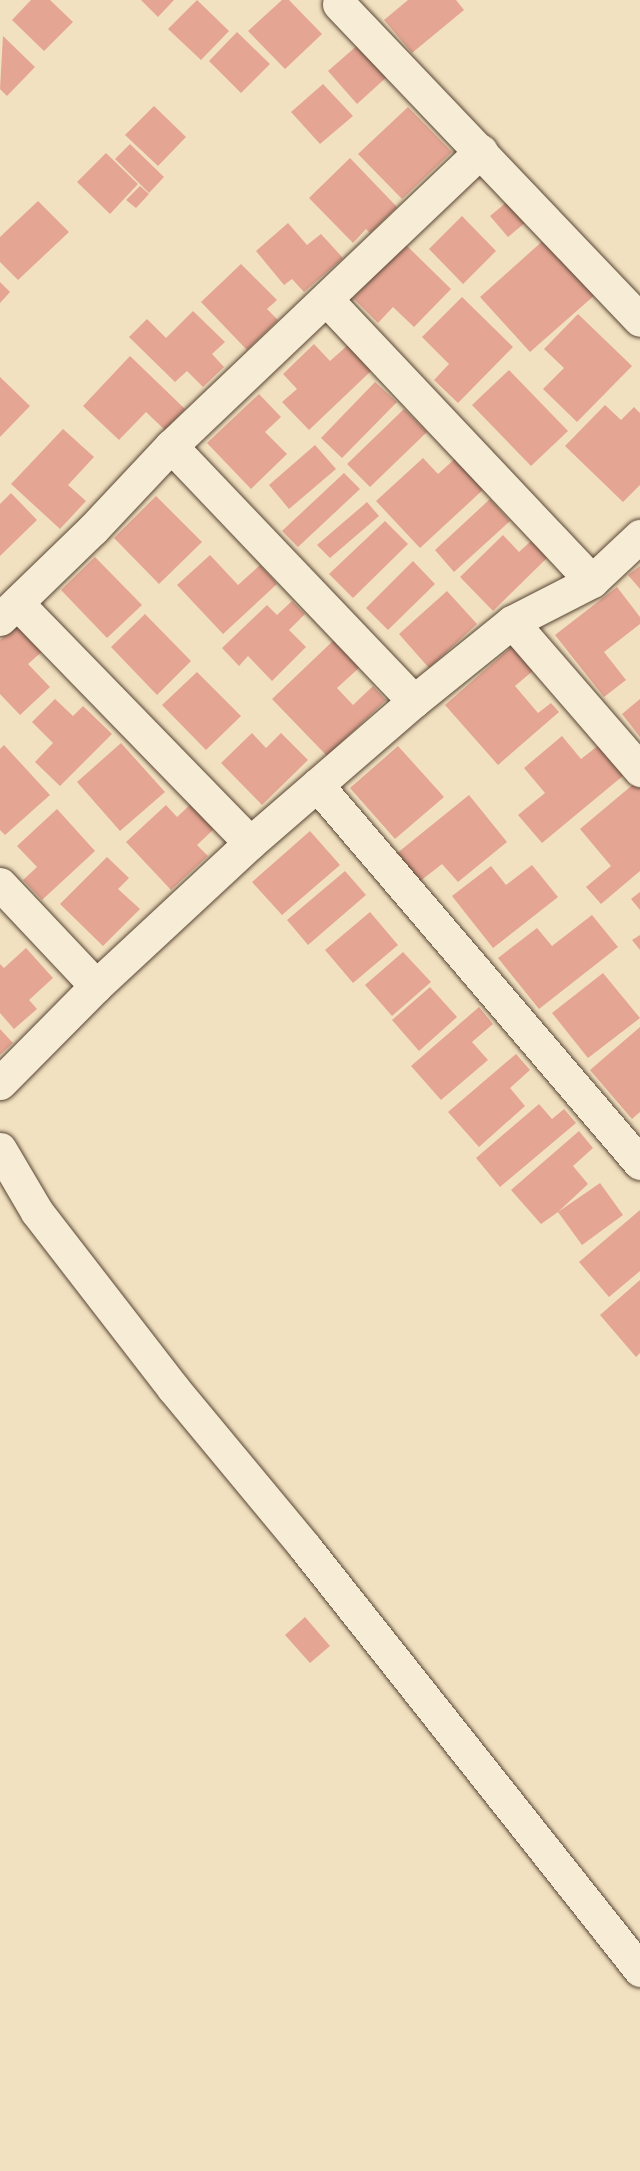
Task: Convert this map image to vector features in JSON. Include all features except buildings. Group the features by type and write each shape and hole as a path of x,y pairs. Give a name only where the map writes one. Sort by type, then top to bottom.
{"street":[{"path":"339,4 640,320"},
{"path":"250,843 9,611 171,446 481,151"},
{"path":"327,300 592,581"},
{"path":"171,446 414,701"},
{"path":"0,1083 96,986 250,843 414,701 512,622 592,581 640,536"},
{"path":"512,622 640,770"},
{"path":"317,785 640,1163"},
{"path":"0,884 96,986"},
{"path":"0,1149 38,1212 173,1388 304,1546 640,1970"}]}
